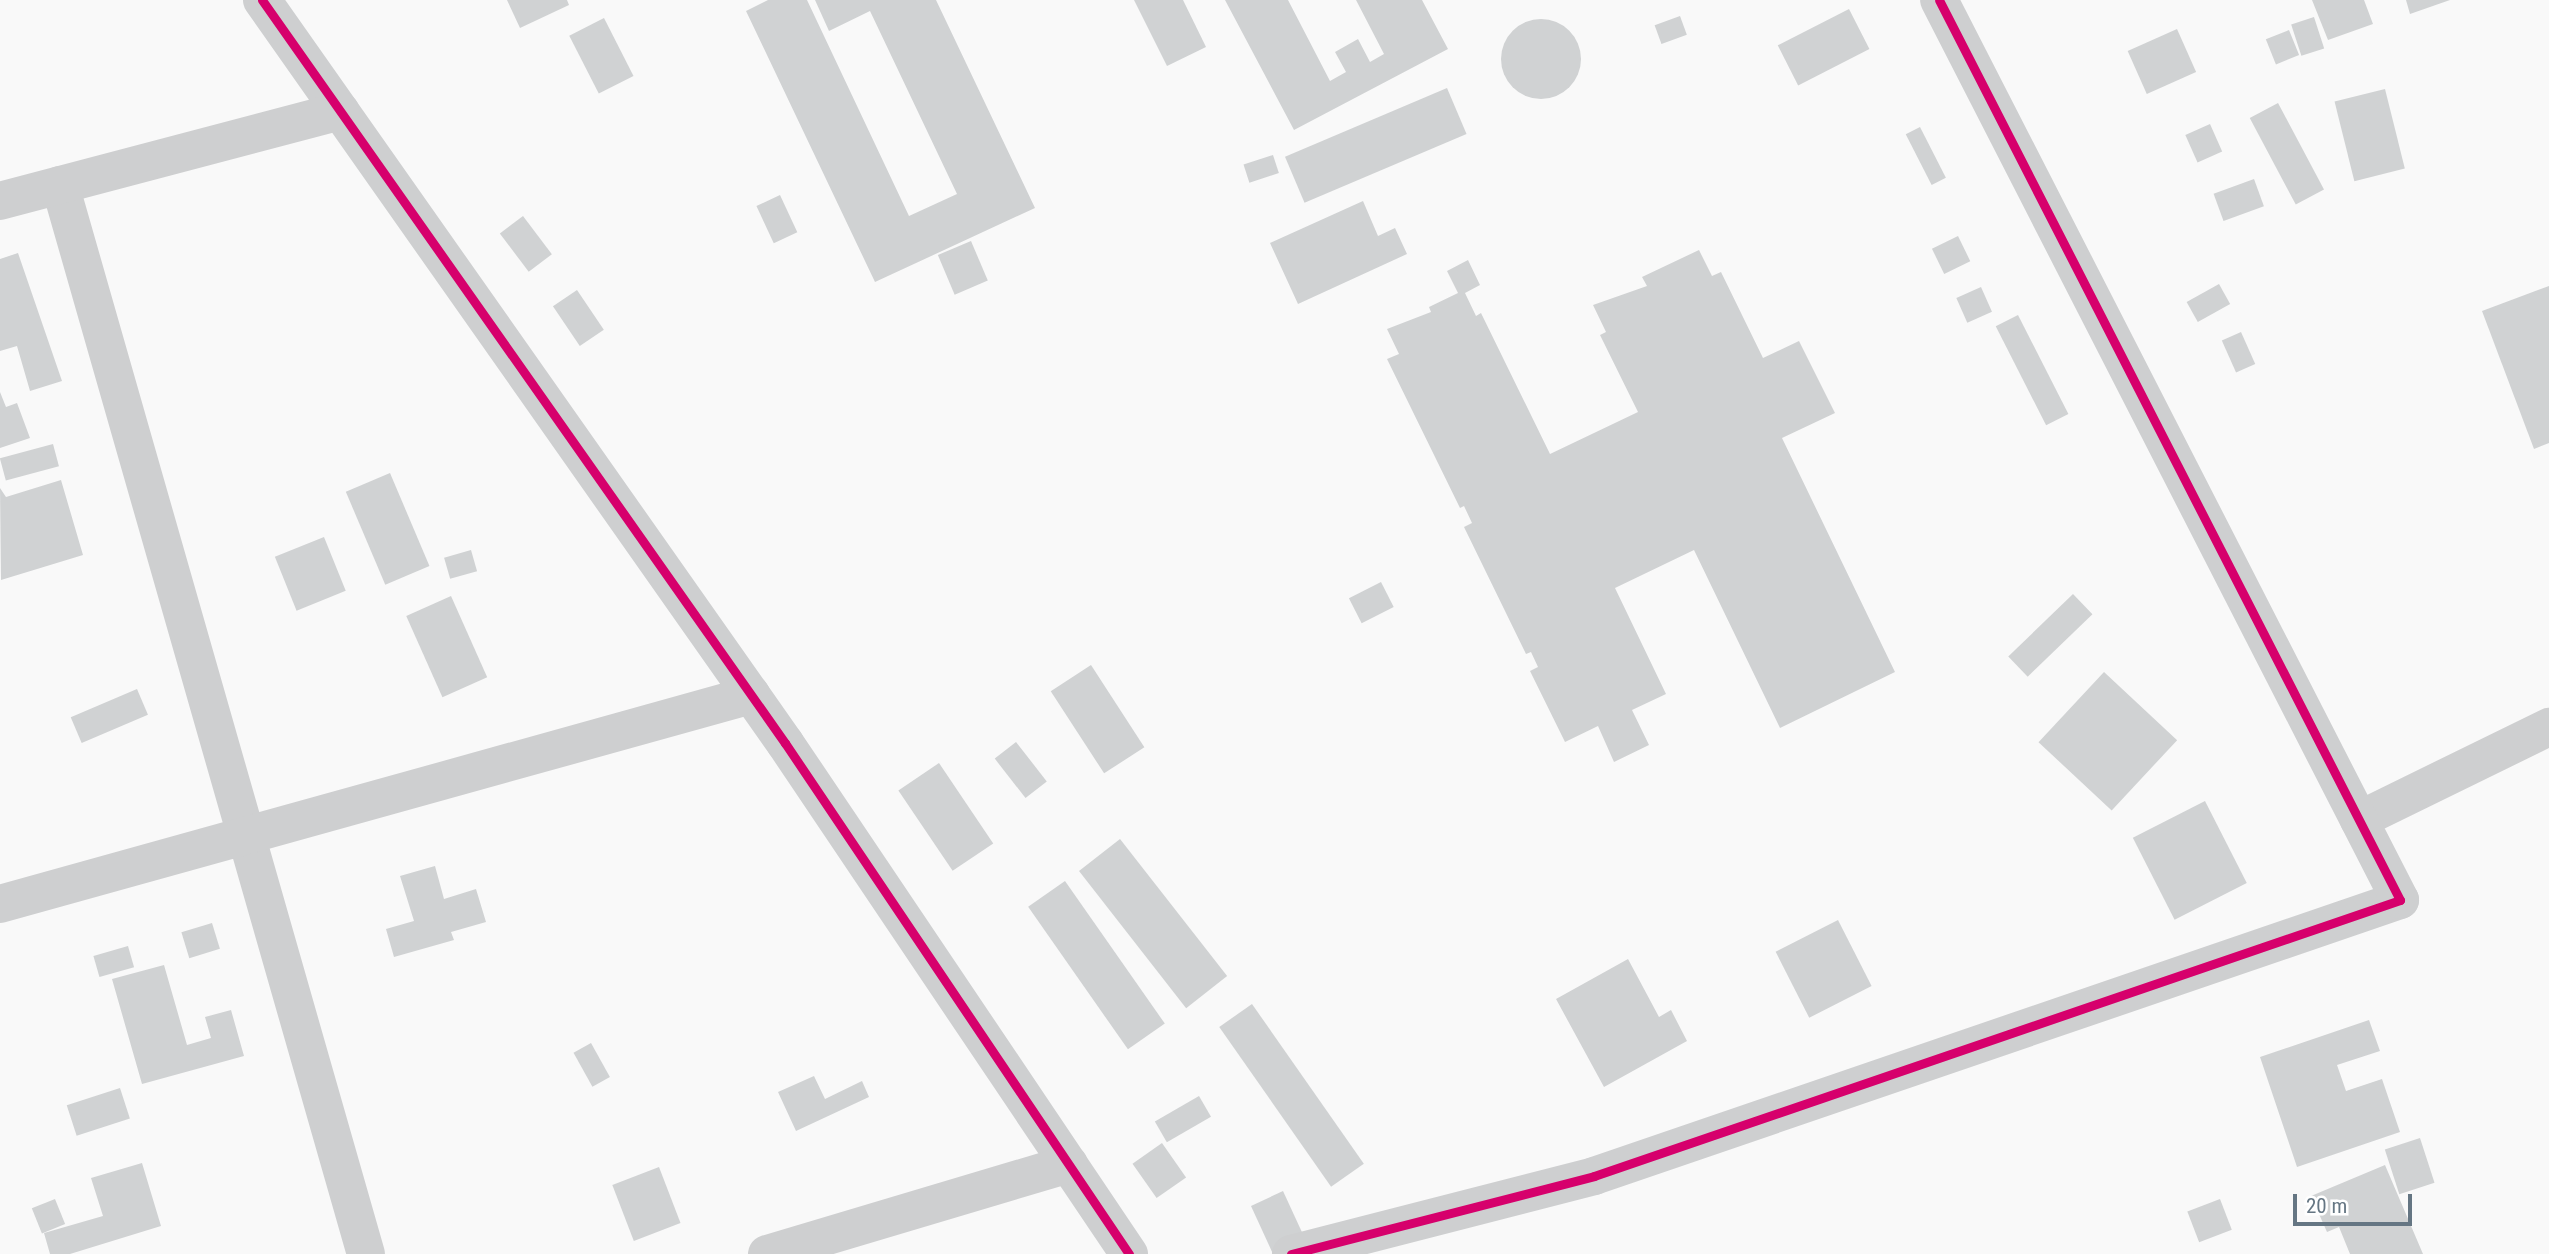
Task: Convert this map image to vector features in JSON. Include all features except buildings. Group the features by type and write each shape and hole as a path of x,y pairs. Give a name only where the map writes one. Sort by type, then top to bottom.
{"street":[{"path":"262,0 751,695 1129,1254"},
{"path":"1291,1254 1594,1176 2400,900 1939,0"},
{"path":"0,201 340,111"},
{"path":"60,185 366,1254"},
{"path":"0,904 247,839 751,695"},
{"path":"2360,820 2549,727"},
{"path":"767,1254 1069,1164"}],"cycle path":[{"path":"262,0 785,743 1129,1254"},
{"path":"1291,1254 1594,1176 2400,900 1939,0"}]}
